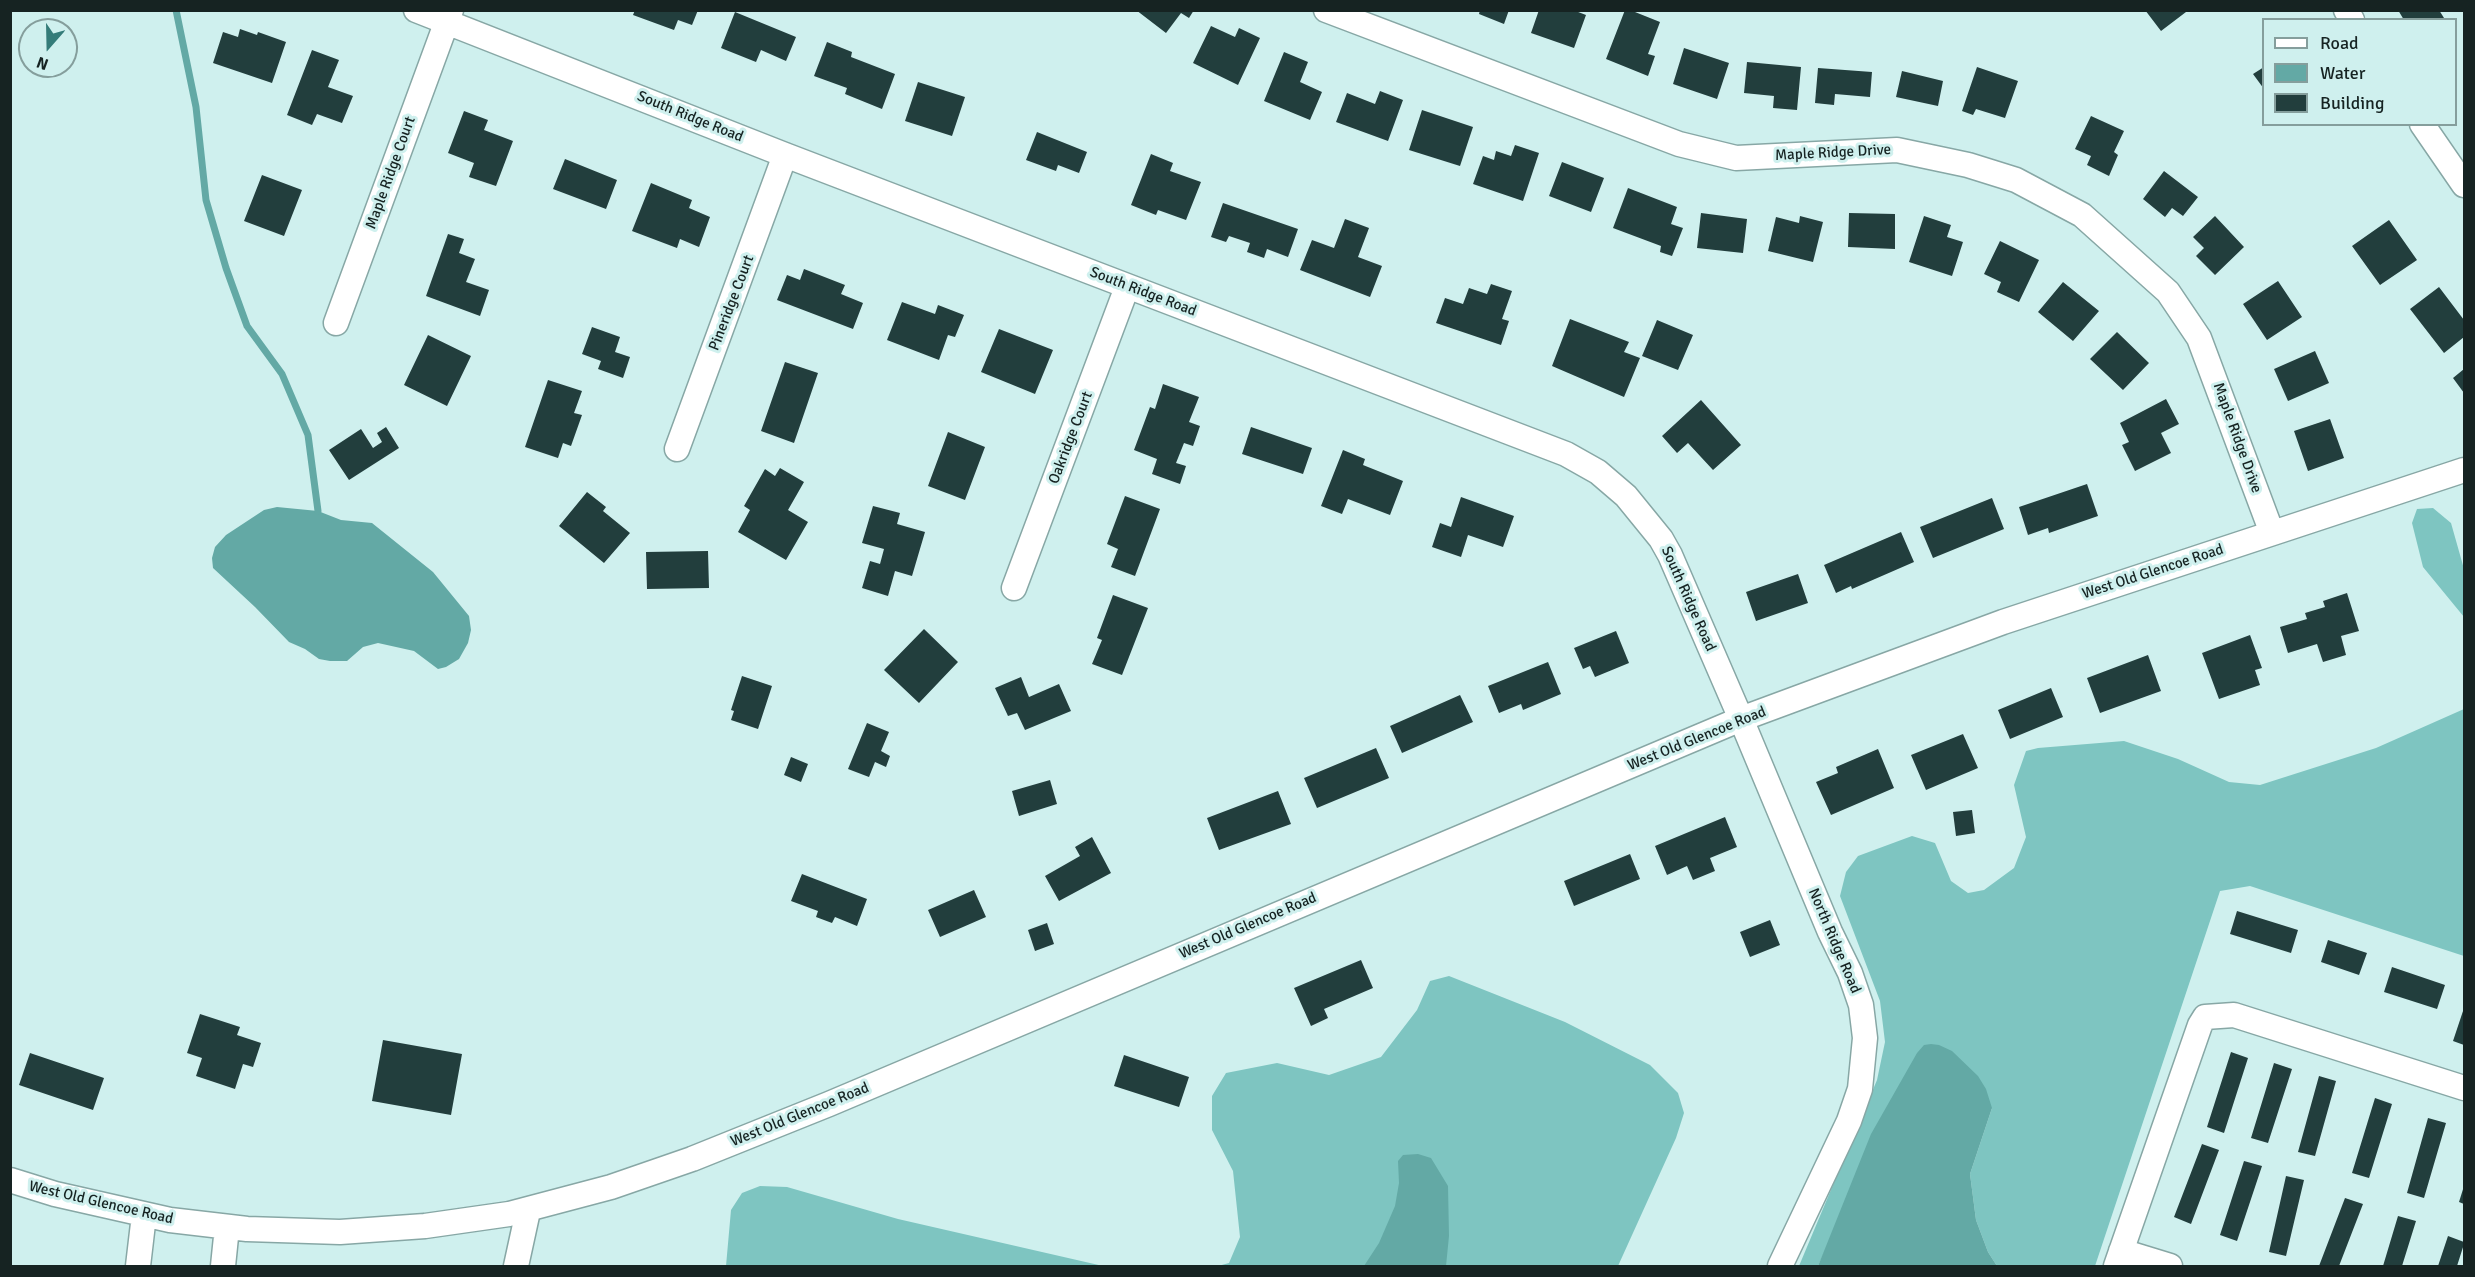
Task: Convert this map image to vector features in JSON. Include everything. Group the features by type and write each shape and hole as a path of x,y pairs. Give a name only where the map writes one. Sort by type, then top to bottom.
{"street":[{"name":"South Ridge Road","path":"416,10 449,16 785,155 1566,453 1598,472 1626,496 1661,539 1741,719"},
{"name":"Maple Ridge Drive","path":"1326,10 1679,144 1736,158 1897,150 1968,165 2016,180 2082,215 2169,292 2199,338 2272,533"},
{"name":"Maple Ridge Court","path":"336,323 449,16"},
{"path":"2423,126 2464,185"},
{"name":"Pineridge Court","path":"677,449 785,155"},
{"name":"Oakridge Court","path":"1014,588 1127,287"},
{"name":"West Old Glencoe Road","path":"10,1180 55,1194 144,1215 227,1227 340,1232 424,1227 528,1210 656,1172 785,1122 1741,719 2003,622 2464,470"},
{"name":"North Ridge Road","path":"1741,719 1830,932 1850,973 1861,1005 1865,1038 1860,1089 1849,1120 1780,1266"},
{"path":"2170,1266 2119,1259 2200,1025 2205,1017 2234,1016 2464,1088"},
{"path":"516,1266 528,1210"},
{"path":"138,1266 144,1215"},
{"path":"223,1266 227,1227"}],"shaded area":[{"path":"2433,508 2451,523 2464,569 2464,617 2423,567 2412,523 2417,509"},
{"path":"2464,709 2464,956 2250,886 2220,891 2095,1266 1997,1266 1988,1252 1976,1220 1970,1174 1992,1108 1830,1240 1818,1266 1799,1266 1877,1080 1885,1042 1880,1001 1840,896 1846,872 1858,856 1912,836 1935,843 1951,881 1968,893 1984,890 2014,868 2026,837 2014,785 2026,751 2124,741 2178,759 2229,782 2260,785 2376,748"},
{"path":"1449,976 1565,1022 1650,1065 1678,1093 1684,1113 1676,1138 1618,1266 1218,1266 1229,1263 1240,1237 1233,1171 1212,1130 1212,1096 1226,1073 1277,1063 1329,1075 1381,1057 1417,1010 1430,981"},
{"path":"760,1186 787,1187 898,1219 1103,1266 726,1266 731,1210 742,1193"}],"water":[{"path":"277,507 318,511 341,520 372,523 433,572 469,616 471,630 468,643 459,659 438,669 414,651 378,643 363,647 347,661 330,661 319,659 289,642 213,568 212,558 215,547 226,535 264,510"},
{"path":"1931,1044 1952,1051 1978,1076 1986,1089 1992,1108 1970,1174 1976,1220 1988,1252 1997,1266 1818,1266 1871,1134 1917,1053 1924,1045"},
{"path":"1418,1154 1431,1158 1448,1186 1449,1236 1446,1266 1364,1266 1379,1243 1395,1206 1399,1183 1398,1161 1403,1155"}],"building":[{"path":"635,10 698,10 692,25 678,20 674,30 633,15"},
{"path":"1136,10 1194,10 1189,18 1181,13 1166,33"},
{"path":"1480,10 1509,10 1504,24 1479,14"},
{"path":"1539,10 1573,10 1586,15 1574,48 1531,33"},
{"path":"1625,10 1660,22 1648,54 1655,56 1648,76 1606,59"},
{"path":"2145,10 2185,10 2186,12 2161,31"},
{"path":"2398,10 2439,10 2444,18 2403,18"},
{"path":"735,12 796,37 786,61 761,50 756,62 721,48"},
{"path":"1211,26 1235,37 1239,28 1260,38 1238,85 1193,63"},
{"path":"240,29 257,35 258,32 286,42 272,83 213,63 223,32 238,37"},
{"path":"827,42 852,52 851,57 895,74 882,109 845,94 847,88 814,76"},
{"path":"1684,48 1729,63 1717,99 1673,84"},
{"path":"312,50 339,60 328,87 353,96 342,123 317,114 312,125 287,115"},
{"path":"1284,52 1308,62 1300,82 1322,92 1310,120 1264,101"},
{"path":"1747,62 1801,67 1797,110 1773,108 1774,96 1744,93"},
{"path":"1977,67 2018,81 2005,118 1976,109 1973,115 1962,111"},
{"path":"1818,68 1872,72 1870,97 1835,94 1834,105 1815,103"},
{"path":"2262,68 2262,86 2253,74"},
{"path":"1902,71 1943,81 1938,106 1896,97"},
{"path":"918,82 965,97 952,136 905,121"},
{"path":"1380,91 1403,100 1388,141 1336,122 1347,93 1375,104"},
{"path":"1422,110 1473,127 1460,166 1409,150"},
{"path":"464,111 488,120 484,130 513,141 496,186 469,177 474,163 448,153"},
{"path":"2091,116 2124,131 2114,152 2118,155 2109,176 2087,165 2091,156 2075,149"},
{"path":"1037,132 1087,152 1079,173 1058,165 1056,171 1026,160"},
{"path":"1515,145 1539,153 1523,201 1473,184 1483,156 1494,160 1496,151 1511,156"},
{"path":"1151,154 1173,163 1170,171 1201,182 1186,220 1158,210 1156,215 1131,205"},
{"path":"565,159 617,180 606,209 553,189"},
{"path":"1562,162 1604,178 1591,212 1549,196"},
{"path":"2164,171 2198,197 2183,216 2172,208 2165,217 2143,199"},
{"path":"262,175 302,190 284,236 244,221"},
{"path":"651,183 692,200 689,208 710,217 699,247 680,239 677,248 632,231"},
{"path":"1628,188 1677,207 1671,224 1683,228 1672,256 1660,252 1661,246 1613,228"},
{"path":"1223,203 1298,229 1288,257 1267,249 1264,258 1247,252 1250,243 1229,236 1226,242 1211,237"},
{"path":"1701,213 1747,219 1743,253 1697,248"},
{"path":"1849,213 1895,214 1895,249 1848,247"},
{"path":"1800,216 1823,222 1813,262 1768,251 1776,217 1799,223"},
{"path":"1924,216 1951,225 1947,237 1963,242 1952,276 1909,262"},
{"path":"2215,216 2244,247 2215,275 2196,256 2204,248 2193,237"},
{"path":"1345,219 1369,228 1358,257 1382,266 1370,297 1300,270 1312,240 1334,248"},
{"path":"2389,220 2417,260 2380,285 2352,246"},
{"path":"448,234 464,239 459,253 475,259 466,282 489,290 480,316 426,296"},
{"path":"2000,241 2039,260 2019,302 1997,292 2001,282 1984,274"},
{"path":"804,269 845,285 841,294 863,303 853,329 777,300 787,275 800,280"},
{"path":"2278,281 2302,317 2267,340 2243,304"},
{"path":"2063,282 2099,311 2073,341 2038,312"},
{"path":"1491,284 1512,291 1502,319 1509,321 1501,345 1436,323 1445,298 1463,304 1469,288 1487,294"},
{"path":"2439,287 2464,320 2464,337 2444,353 2410,309"},
{"path":"902,302 935,314 938,305 964,315 955,337 948,335 939,360 887,340"},
{"path":"1570,319 1629,342 1624,352 1640,358 1624,397 1552,366"},
{"path":"1657,320 1693,335 1678,370 1642,356"},
{"path":"592,327 620,337 615,352 630,357 623,378 598,369 601,361 582,354"},
{"path":"999,329 1053,350 1035,394 981,372"},
{"path":"2117,332 2149,363 2123,390 2090,359"},
{"path":"428,335 471,356 447,406 404,385"},
{"path":"2315,351 2329,383 2288,401 2274,369"},
{"path":"785,362 818,373 794,443 761,431"},
{"path":"2464,369 2464,393 2453,378"},
{"path":"548,380 582,391 574,413 582,415 571,446 563,443 558,458 525,447"},
{"path":"1163,384 1199,397 1189,422 1200,426 1193,446 1184,443 1176,463 1186,466 1180,484 1152,474 1157,459 1134,450 1150,407 1155,409"},
{"path":"2166,399 2179,424 2161,433 2171,453 2135,471 2122,445 2129,442 2120,423"},
{"path":"1701,400 1741,445 1713,470 1688,443 1677,453 1662,436"},
{"path":"2330,419 2344,458 2308,471 2294,431"},
{"path":"386,427 399,448 349,480 329,450 361,429 373,448 382,442 377,433"},
{"path":"1251,427 1312,448 1303,474 1242,454"},
{"path":"948,432 985,447 965,500 928,486"},
{"path":"1343,450 1365,459 1363,465 1403,481 1390,515 1348,499 1342,514 1321,506"},
{"path":"780,468 804,482 788,510 808,522 786,560 738,532 750,510 744,506 765,469 775,476"},
{"path":"2087,484 2098,516 2049,533 2048,528 2028,535 2019,507"},
{"path":"587,492 606,507 603,511 630,533 604,563 559,526"},
{"path":"1125,496 1160,509 1135,576 1111,567 1118,549 1107,544"},
{"path":"1461,497 1514,516 1503,547 1468,535 1461,557 1432,547 1440,523 1451,527"},
{"path":"1992,498 2004,529 1933,558 1920,527"},
{"path":"873,506 900,513 897,524 925,532 912,576 895,571 888,596 862,588 870,561 880,564 884,549 862,543"},
{"path":"1901,532 1914,562 1852,589 1851,586 1836,593 1824,565"},
{"path":"708,551 709,588 647,589 646,552"},
{"path":"1798,574 1808,603 1756,621 1746,592"},
{"path":"2347,593 2359,631 2341,636 2346,655 2323,662 2317,644 2288,653 2280,627 2307,619 2305,613 2325,607 2323,601"},
{"path":"1113,595 1148,608 1122,675 1092,664 1102,640 1097,638"},
{"path":"924,629 958,662 919,703 884,670"},
{"path":"1616,631 1629,663 1595,677 1590,666 1583,669 1574,648"},
{"path":"2250,635 2262,668 2255,670 2260,685 2219,699 2202,653"},
{"path":"2148,655 2161,691 2100,713 2087,678"},
{"path":"1548,662 1561,694 1523,710 1521,704 1499,713 1488,686"},
{"path":"742,676 772,686 758,729 731,720 734,711 731,710"},
{"path":"1021,677 1029,697 1059,684 1071,711 1025,730 1017,713 1008,716 995,688"},
{"path":"2051,688 2063,717 2010,739 1998,710"},
{"path":"1460,695 1473,722 1402,753 1390,726"},
{"path":"867,723 889,732 881,751 890,756 886,767 875,762 869,777 848,769"},
{"path":"1963,734 1978,768 1926,790 1911,755"},
{"path":"1376,748 1389,778 1317,808 1304,778"},
{"path":"1878,749 1894,788 1831,815 1816,782 1838,773 1836,767"},
{"path":"791,757 808,764 801,782 784,775"},
{"path":"1050,780 1057,804 1019,816 1012,791"},
{"path":"1278,791 1291,824 1219,850 1207,818"},
{"path":"1972,810 1975,833 1956,836 1953,812"},
{"path":"1725,817 1737,847 1710,858 1715,871 1693,880 1687,866 1667,875 1655,846"},
{"path":"1092,837 1111,873 1059,901 1045,876 1080,856 1075,847"},
{"path":"1630,854 1640,879 1574,906 1564,881"},
{"path":"802,874 867,899 857,926 835,917 832,923 816,917 818,911 791,901"},
{"path":"974,890 986,917 940,937 928,910"},
{"path":"2237,911 2298,930 2291,953 2230,934"},
{"path":"1770,920 1780,945 1750,957 1740,932"},
{"path":"1047,923 1054,944 1035,951 1028,930"},
{"path":"2328,940 2367,953 2359,975 2321,962"},
{"path":"1361,960 1373,988 1324,1009 1328,1018 1311,1026 1294,988"},
{"path":"2392,967 2445,985 2437,1009 2384,992"},
{"path":"2464,1008 2464,1045 2453,1041"},
{"path":"200,1014 240,1027 237,1035 261,1043 253,1067 243,1064 235,1089 196,1076 202,1058 187,1053"},
{"path":"383,1040 462,1054 451,1115 372,1101"},
{"path":"2231,1052 2248,1058 2224,1133 2207,1127"},
{"path":"30,1053 104,1078 93,1110 19,1085"},
{"path":"1124,1055 1189,1077 1179,1107 1114,1086"},
{"path":"2274,1063 2292,1069 2268,1143 2251,1138"},
{"path":"2319,1076 2336,1081 2315,1156 2298,1152"},
{"path":"2375,1098 2392,1104 2369,1178 2352,1173"},
{"path":"2428,1118 2446,1123 2424,1198 2407,1193"},
{"path":"2202,1144 2219,1150 2191,1224 2174,1217"},
{"path":"2244,1161 2262,1166 2237,1241 2220,1235"},
{"path":"2286,1176 2304,1180 2286,1256 2269,1252"},
{"path":"2464,1186 2464,1204 2459,1202"},
{"path":"2345,1198 2363,1204 2339,1266 2319,1266"},
{"path":"2398,1216 2416,1221 2402,1266 2383,1266"},
{"path":"2448,1236 2464,1242 2457,1266 2438,1266"}],"waterway":[{"path":"176,10 196,107 206,200 226,268 247,326 282,374 308,435 318,511"}]}
